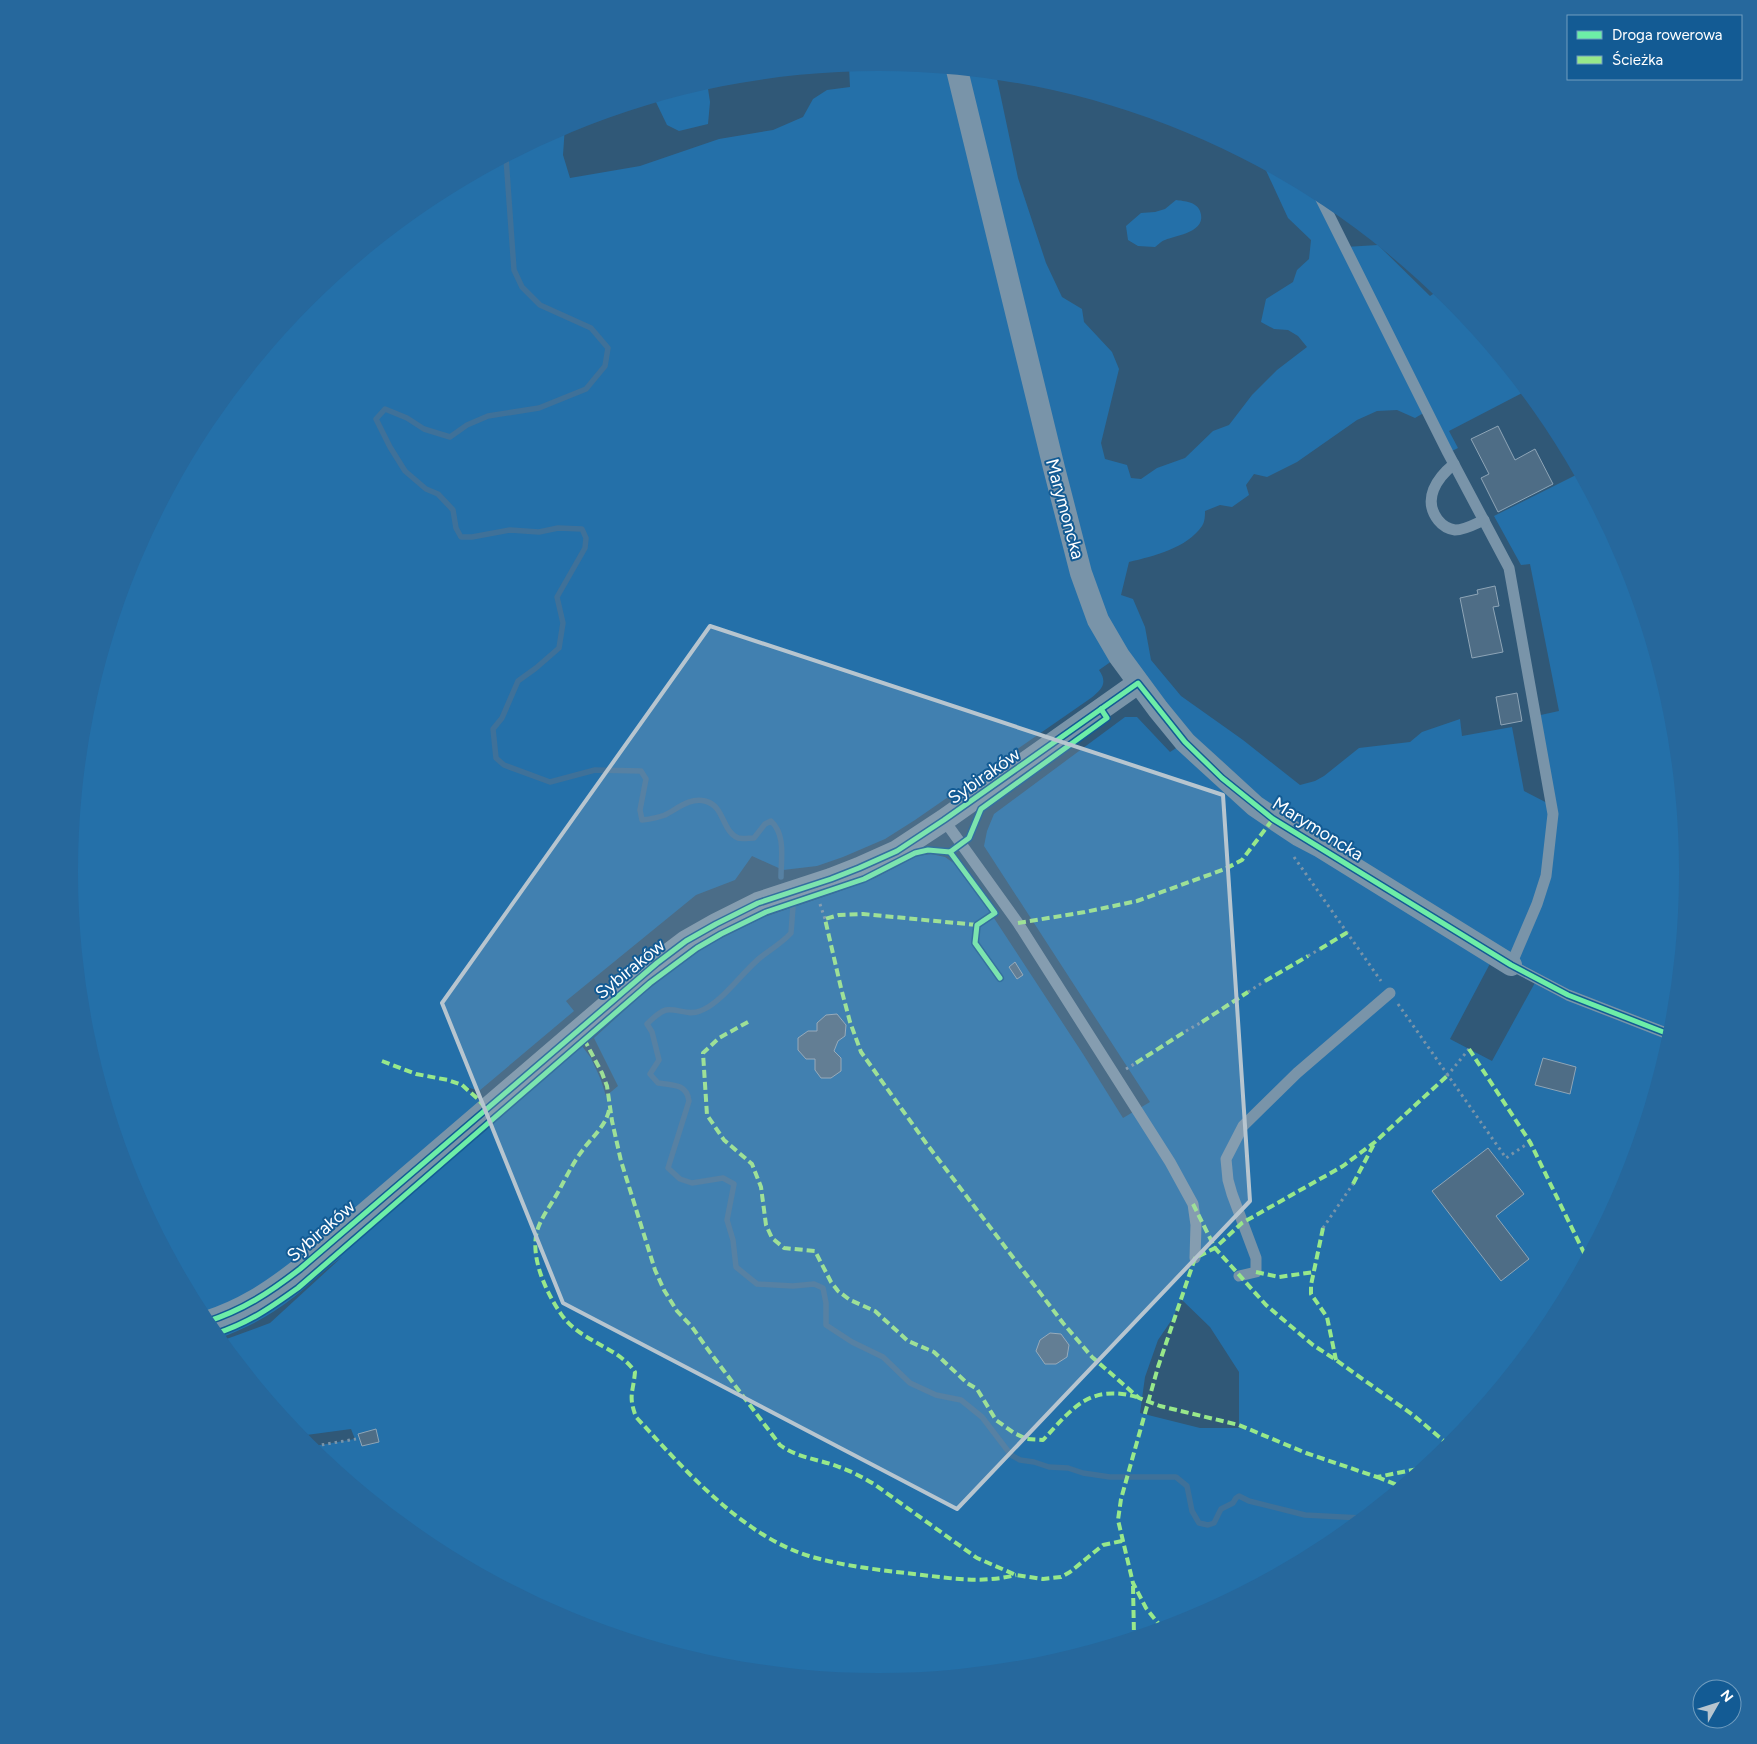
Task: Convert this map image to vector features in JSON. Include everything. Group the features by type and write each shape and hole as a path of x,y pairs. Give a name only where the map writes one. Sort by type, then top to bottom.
{"street":[{"name":"Marymoncka","path":"958,76 1081,573 1098,620 1115,650 1184,742 1255,806 1298,835 1319,846 1511,965"},
{"name":"Sybiraków","path":"214,1319 256,1301 292,1275 657,963 686,941 758,903 845,874 897,851 1138,683"}],"lane":[{"path":"1325,208 1454,464 1509,568 1554,814 1546,876 1537,904 1511,965 1568,994 1663,1032"},
{"path":"1454,464 1442,475 1432,489 1431,498 1434,513 1441,523 1454,530 1469,527 1484,520"},
{"path":"944,820 1018,924 1170,1162 1193,1204 1196,1224 1195,1258"},
{"path":"1240,1276 1256,1272 1256,1258 1228,1180 1226,1159 1243,1126 1297,1073 1390,994"}],"path":[{"path":"1292,855 1506,1158 1530,1142"},
{"path":"817,896 825,919"},
{"path":"1308,956 1320,949"},
{"path":"1248,992 1265,981"},
{"path":"1186,1031 1202,1022"},
{"path":"1447,1076 1469,1049"},
{"path":"1323,1228 1353,1184"},
{"path":"320,1445 356,1439"}],"highlighted area":[{"path":"710,626 1223,795 1250,1201 957,1509 563,1303 442,1003"}],"shaded area":[{"path":"849,72 931,73 997,80 1018,178 1046,263 1062,297 1082,309 1084,322 1112,352 1119,369 1101,443 1105,459 1127,465 1131,478 1141,479 1157,468 1185,458 1213,431 1229,425 1252,395 1277,370 1307,347 1298,336 1288,330 1274,329 1261,322 1266,299 1293,282 1297,270 1309,259 1311,240 1288,218 1267,172 1325,208 1345,247 1376,245 1430,296 1432,294 1445,306 1481,344 1520,394 1449,431 1458,448 1448,453 1427,411 1415,418 1397,410 1377,411 1357,420 1297,462 1267,477 1254,474 1246,485 1249,495 1232,507 1220,505 1205,511 1203,524 1196,534 1188,540 1169,550 1129,562 1121,595 1133,599 1145,627 1151,660 1181,696 1243,740 1300,785 1315,781 1324,776 1359,748 1410,742 1422,732 1460,719 1462,736 1512,727 1524,791 1551,805 1536,716 1559,711 1530,564 1521,565 1494,516 1574,476 1597,518 1618,566 1637,615 1652,665 1664,716 1672,767 1678,820 1679,872 1678,924 1664,1028 1652,1079 1637,1129 1618,1178 1597,1226 1572,1272 1544,1317 1481,1400 1445,1438 1366,1507 1323,1538 1233,1590 1185,1612 1136,1630 1086,1645 1035,1657 983,1666 931,1671 878,1673 774,1666 722,1657 671,1645 621,1630 572,1612 524,1590 434,1538 391,1507 320,1445 355,1439 351,1429 309,1435 276,1400 228,1338 270,1323 342,1257 294,1297 258,1321 226,1335 219,1325 471,1133 477,1138 582,1046 591,1058 606,1096 618,1086 594,1038 639,997 686,959 712,943 764,917 875,878 917,856 931,854 945,857 955,864 988,909 1123,1118 1150,1102 984,846 987,831 994,814 1125,717 1137,717 1170,752 1184,743 1119,656 1099,670 1103,679 1102,686 1091,698 885,839 817,866 783,870 752,856 735,880 696,895 566,1001 574,1011 479,1091 464,1086 480,1103 260,1288 210,1311 160,1226 120,1129 105,1079 93,1028 85,977 79,924 78,872 79,820 93,716 105,665 120,615 139,566 160,518 185,472 213,427 276,344 312,306 391,237 434,206 524,154 564,136 563,155 570,178 640,166 719,139 773,130 803,117 813,99 827,90 850,87","holes":["1494,956 1537,979 1492,1061 1450,1039","1181,1299 1210,1327 1239,1372 1239,1428 1200,1428 1140,1413 1145,1377 1158,1340 1173,1318"]},
{"path":"708,90 710,102 708,124 679,131 667,125 657,103"},
{"path":"1176,200 1190,202 1198,208 1201,218 1200,224 1196,228 1164,241 1155,247 1138,246 1128,240 1126,226 1141,213 1165,209"}],"building":[{"path":"1498,426 1515,460 1535,449 1553,484 1498,512 1481,478 1489,474 1471,439"},
{"path":"1495,586 1499,606 1493,607 1503,652 1472,658 1460,598 1478,594 1477,590"},
{"path":"1517,693 1522,721 1501,725 1496,697"},
{"path":"1015,962 1023,975 1017,979 1009,967"},
{"path":"837,1014 846,1025 845,1036 838,1041 834,1051 841,1058 841,1071 831,1078 821,1078 815,1070 815,1059 806,1059 798,1050 798,1038 808,1031 817,1031 817,1023 826,1015"},
{"path":"1543,1058 1576,1067 1570,1094 1535,1085"},
{"path":"1488,1148 1524,1194 1496,1216 1529,1259 1501,1281 1432,1191"},
{"path":"1050,1333 1061,1334 1069,1345 1067,1357 1056,1364 1045,1364 1036,1351 1040,1340"},
{"path":"376,1429 379,1442 362,1446 358,1434"}],"waterway":[{"path":"506,164 514,270 522,287 540,305 591,328 608,348 605,366 586,389 539,408 488,416 467,425 450,437 424,429 407,418 385,409 376,419 405,471 426,489 438,494 453,510 456,528 461,537 472,537 510,530 539,532 558,528 582,529 586,538 585,548 557,597 563,623 559,648 518,681 502,718 493,729 496,758 504,765 550,782 595,770 641,771 646,779 640,810 642,820 665,815 689,802 699,800 705,801 716,808 728,830 738,838 754,838 765,824 771,821 776,827 781,840 781,877"},
{"path":"793,907 791,933 754,963 716,1002 696,1012 666,1010 658,1014 647,1024 652,1032 659,1060 650,1074 658,1083 682,1088 688,1095 689,1101 668,1168 680,1179 692,1183 723,1178 734,1184 727,1220 733,1240 736,1267 757,1284 793,1286 814,1284 823,1288 826,1303 826,1325 852,1342 883,1357 910,1383 936,1395 961,1400 982,1417 1011,1455 1020,1460 1110,1477 1176,1477 1187,1486 1192,1511 1199,1523 1208,1525 1214,1523 1221,1509 1233,1503 1239,1496 1249,1501 1305,1515 1352,1517"}],"marked path":[{"path":"1018,923 1137,901 1225,869 1242,860 1273,819"},
{"path":"977,925 863,914 839,915 825,919 850,1022 861,1052 926,1143 1063,1323 1092,1357 1139,1398 1160,1406 1239,1425 1306,1453 1377,1477 1410,1471"},
{"path":"1320,949 1348,932"},
{"path":"1265,981 1308,956"},
{"path":"1202,1022 1248,992"},
{"path":"748,1022 719,1038 703,1053 707,1115 724,1140 752,1164 761,1187 766,1225 772,1238 784,1248 815,1251 831,1282 838,1291 850,1300 875,1311 908,1341 934,1352 967,1383 977,1389 996,1420 1014,1433 1027,1439 1043,1440 1073,1409 1094,1396 1120,1394 1137,1397"},
{"path":"1136,1063 1186,1031"},
{"path":"584,1039 607,1086 612,1121 621,1161 655,1270 664,1290 677,1311 692,1327 780,1445 794,1453 831,1464 865,1479 977,1558 1016,1575 1043,1579 1061,1577 1103,1545 1122,1541"},
{"path":"1469,1049 1530,1142 1583,1251"},
{"path":"382,1061 416,1074 448,1080 462,1085 486,1109"},
{"path":"1157,1622 1146,1608 1133,1583 1118,1520 1121,1499 1158,1367 1195,1258 1215,1248 1242,1223 1343,1166 1375,1142 1447,1076"},
{"path":"609,1110 605,1121 575,1161 546,1212 537,1231 535,1241 541,1274 550,1296 561,1314 569,1324 619,1356 635,1372 632,1399 636,1417 693,1478 715,1498 760,1533 784,1546 809,1556 848,1565 888,1571 977,1580 1016,1575"},
{"path":"1353,1184 1374,1144"},
{"path":"1193,1204 1215,1248 1266,1305 1313,1345 1413,1415 1443,1440"},
{"path":"1323,1228 1311,1285 1311,1294 1327,1317 1336,1360"},
{"path":"1256,1272 1279,1277 1314,1272"},
{"path":"1377,1477 1394,1484"},
{"path":"1133,1586 1134,1631"}],"cycle path":[{"path":"214,1319 255,1300 300,1269 657,963 686,941 758,903 831,879 897,851 1138,683 1185,742 1222,778 1273,819 1511,965 1568,995 1663,1032"},
{"path":"223,1331 249,1320 298,1288 650,983 697,948 766,912 864,879 915,853 928,850 950,852 969,838 981,809 1107,718 1101,709"},
{"path":"950,852 995,913 977,925 975,943 1000,978"}]}
